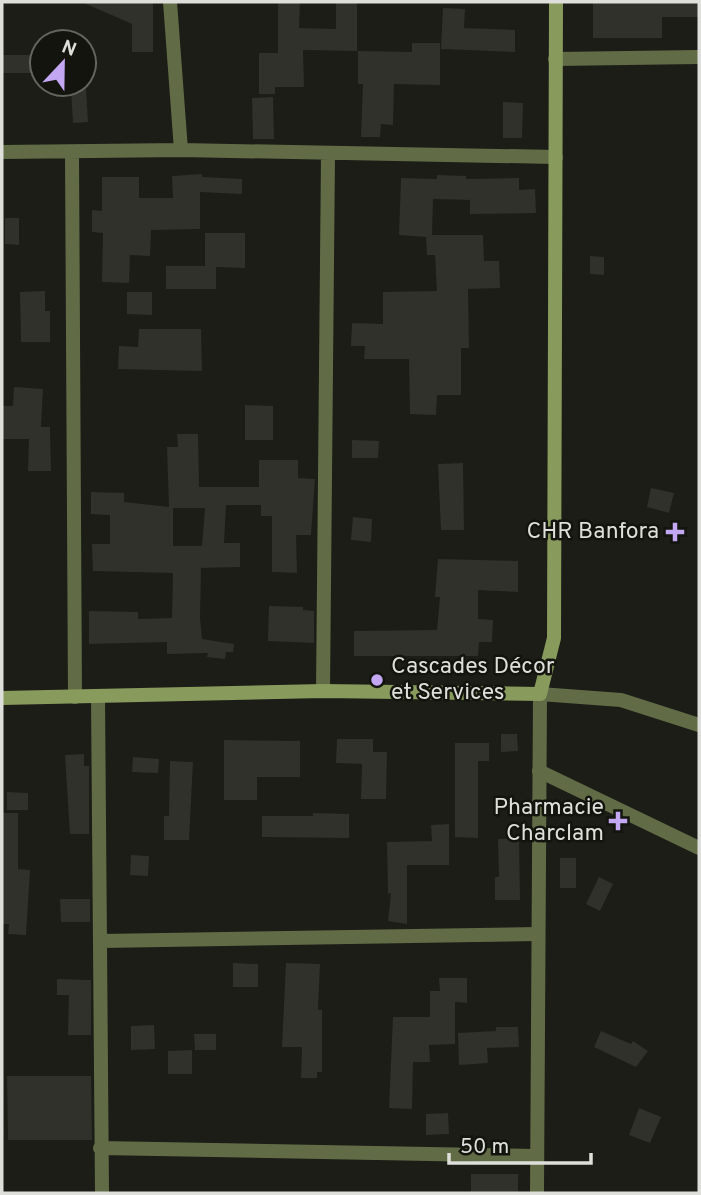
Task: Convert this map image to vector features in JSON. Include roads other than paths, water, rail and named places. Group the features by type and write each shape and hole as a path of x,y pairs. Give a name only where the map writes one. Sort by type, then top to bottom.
{"main road":[{"path":"2,698 323,691 540,694 554,638 556,2"}],"street":[{"path":"170,2 181,150"},
{"path":"555,59 699,57"},
{"path":"2,152 181,150 556,157"},
{"path":"72,153 75,697"},
{"path":"323,691 328,154"},
{"path":"537,1193 540,694 621,701 699,726"},
{"path":"98,697 102,1193"},
{"path":"539,771 699,849"},
{"path":"101,941 538,934"},
{"path":"100,1148 537,1156"}],"place":[{"name":"CHR Banfora","path":"675,532"},
{"name":"Cascades Décor et Services","path":"377,680"},
{"name":"Pharmacie Charclam","path":"618,821"}]}
